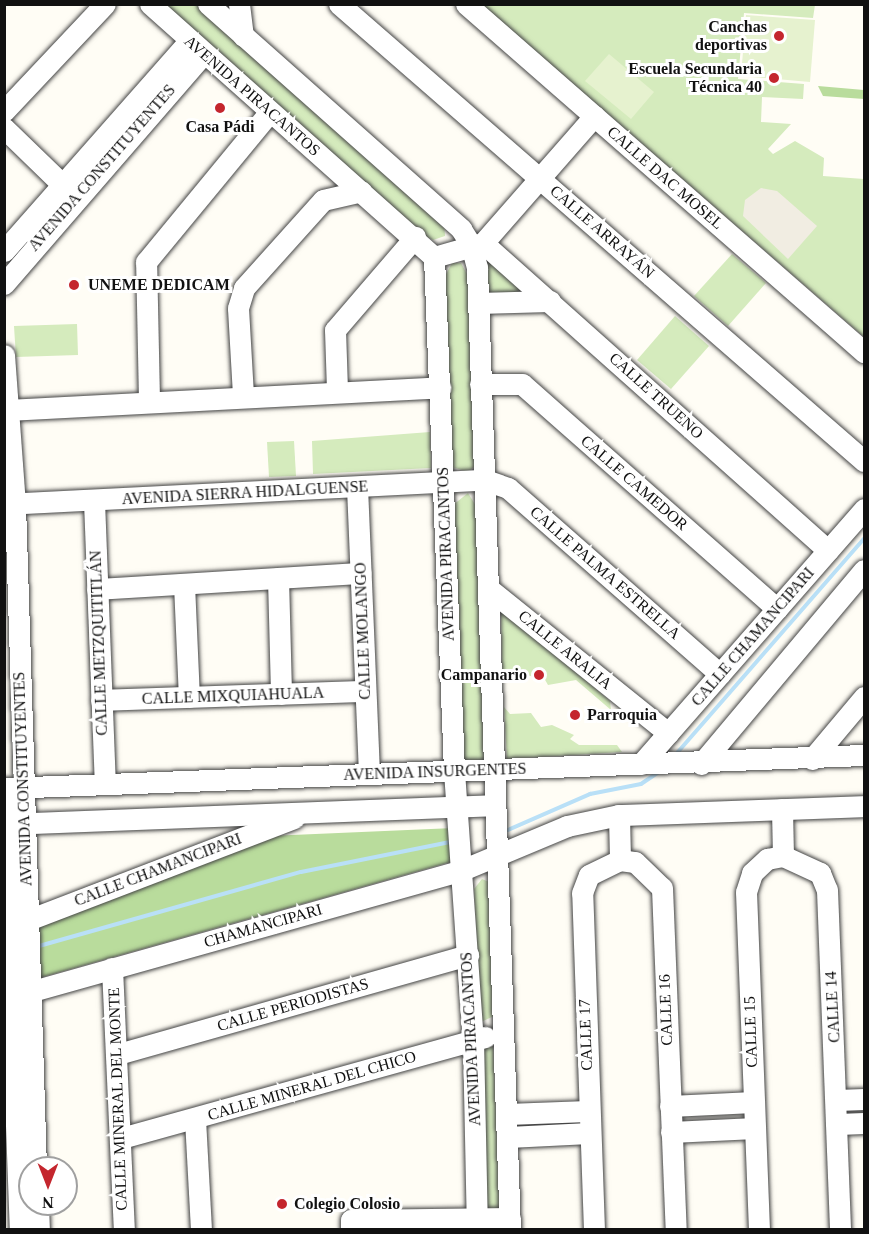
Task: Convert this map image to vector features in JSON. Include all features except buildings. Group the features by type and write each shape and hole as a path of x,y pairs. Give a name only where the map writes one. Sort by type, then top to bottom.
{"street":[{"path":"4,111 105,4"},
{"name":"AVENIDA PIRACANTOS","path":"150,4 268,114 327,161 415,237 434,257 441,387 454,771 473,1040 477,1224"},
{"path":"208,4 477,244"},
{"path":"239,4 243,36"},
{"name":"CALLE ARRAYÁN","path":"339,4 864,461"},
{"name":"CALLE DAC MOSEL","path":"466,4 864,352"},
{"name":"AVENIDA CONSTITUYENTES","path":"4,251 69,190 196,47"},
{"path":"149,400 146,261 268,114"},
{"path":"434,257 477,244 542,179 594,116"},
{"path":"4,128 69,190"},
{"path":"243,395 239,297 323,200 327,161"},
{"name":"AVENIDA CONSTITUYENTES","path":"4,284 69,190"},
{"path":"323,200 361,191"},
{"path":"337,390 335,330 415,237"},
{"name":"AVENIDA PIRACANTOS","path":"477,244 510,1224"},
{"name":"CALLE TRUENO","path":"477,244 550,302 828,550"},
{"path":"478,303 550,302"},
{"name":"AVENIDA CONSTITUYENTES","path":"4,355 10,504 10,791 16,996 31,1219"},
{"name":"CALLE CAMEDOR","path":"480,384 522,384 777,609"},
{"path":"8,410 337,390 441,387"},
{"name":"AVENIDA SIERRA HIDALGUENSE","path":"10,504 485,480"},
{"name":"CALLE PALMA ESTRELLA","path":"485,480 508,488 720,674"},
{"name":"CALLE MOLANGO","path":"357,487 369,774"},
{"name":"CALLE METZQUITITLÁN","path":"94,501 105,784"},
{"name":"CALLE CHAMANCIPARI","path":"646,764 668,733 864,509"},
{"path":"695,764 864,570"},
{"path":"97,589 361,573"},
{"path":"278,578 281,694"},
{"path":"184,584 189,697"},
{"name":"CALLE ARALIA","path":"489,589 668,733"},
{"name":"CALLE MIXQUIAHUALA","path":"101,700 365,691"},
{"path":"812,759 864,697"},
{"name":"AVENIDA INSURGENTES","path":"10,791 105,784 695,764 864,755"},
{"path":"11,823 495,806"},
{"path":"496,860 567,826 619,815 864,806"},
{"path":"782,809 783,856"},
{"name":"CALLE CHAMANCIPARI","path":"14,925 311,811"},
{"path":"619,815 620,860"},
{"name":"CALLE 14","path":"783,856 820,873 827,890 837,1100 840,1230"},
{"name":"CALLE 15","path":"759,1230 746,892 752,873 767,859 783,856"},
{"name":"CHAMANCIPARI","path":"16,996 496,860"},
{"name":"CALLE 16","path":"620,860 635,862 662,888 675,1230"},
{"name":"CALLE 17","path":"594,1230 582,893 589,875 620,860"},
{"name":"CALLE PERIODISTAS","path":"118,1054 468,955"},
{"name":"CALLE MINERAL DEL MONTE","path":"112,968 118,1054 124,1230"},
{"name":"AVENIDA CONSTITUYENTES","path":"16,996 35,1156"},
{"name":"CALLE MINERAL DEL CHICO","path":"121,1138 503,1032"},
{"path":"837,1100 864,1099"},
{"path":"670,1106 753,1102"},
{"path":"507,1114 588,1111"},
{"path":"195,1119 201,1230"},
{"path":"837,1124 864,1123"},
{"path":"671,1132 754,1128"},
{"path":"508,1137 589,1133"},
{"path":"351,1230 351,1220 510,1224"}],"green space":[{"path":"157,5 196,5 444,222 445,236 433,240 425,236"},
{"path":"482,5 815,5 813,18 744,13 738,79 804,84 803,99 762,97 761,122 791,124 768,149 773,154 795,141 824,158 823,176 864,179 864,337"},
{"name":"Canchas deportivas","path":"746,15 815,20 810,82 741,76"},
{"path":"609,54 654,92 631,119 585,81"},
{"path":"818,86 864,90 864,99 823,96"},
{"path":"732,254 766,283 728,326 694,296"},
{"path":"487,258 530,295 487,295"},
{"path":"452,263 461,263 468,276 476,465 468,472 452,467 444,278"},
{"path":"675,316 709,346 671,389 637,360"},
{"path":"77,324 78,355 16,357 14,326"},
{"path":"430,432 431,468 313,474 312,441"},
{"path":"294,441 296,476 269,477 267,442"},
{"path":"468,493 476,506 484,762 461,762 453,505"},
{"path":"501,609 610,701 611,710 576,680 548,685 540,671 535,677 502,670"},
{"path":"504,707 510,714 531,713 541,727 552,725 574,735 570,739 579,745 617,745 622,752 507,759"},
{"path":"454,828 454,861 39,978 37,924 269,836"},
{"path":"482,879 489,882 494,1016 481,1022 474,889"},
{"path":"493,1046 500,1207 496,1211 487,1208 482,1047"}],"shaded area":[{"path":"761,188 777,191 817,226 788,259 743,216 745,200"}],"waterway":[{"path":"677,753 864,539"},
{"path":"508,830 590,794 641,784 662,770"},
{"path":"39,946 301,872 450,842"}],"place":[{"name":"Canchas deportivas","path":"779,36"},
{"name":"Escuela Secundaria Técnica 40","path":"774,78"},
{"name":"Casa Pádi","path":"220,108"},
{"name":"UNEME DEDICAM","path":"74,285"},
{"name":"Campanario","path":"539,675"},
{"name":"Parroquia","path":"575,715"},
{"name":"Colegio Colosio","path":"282,1204"}]}
